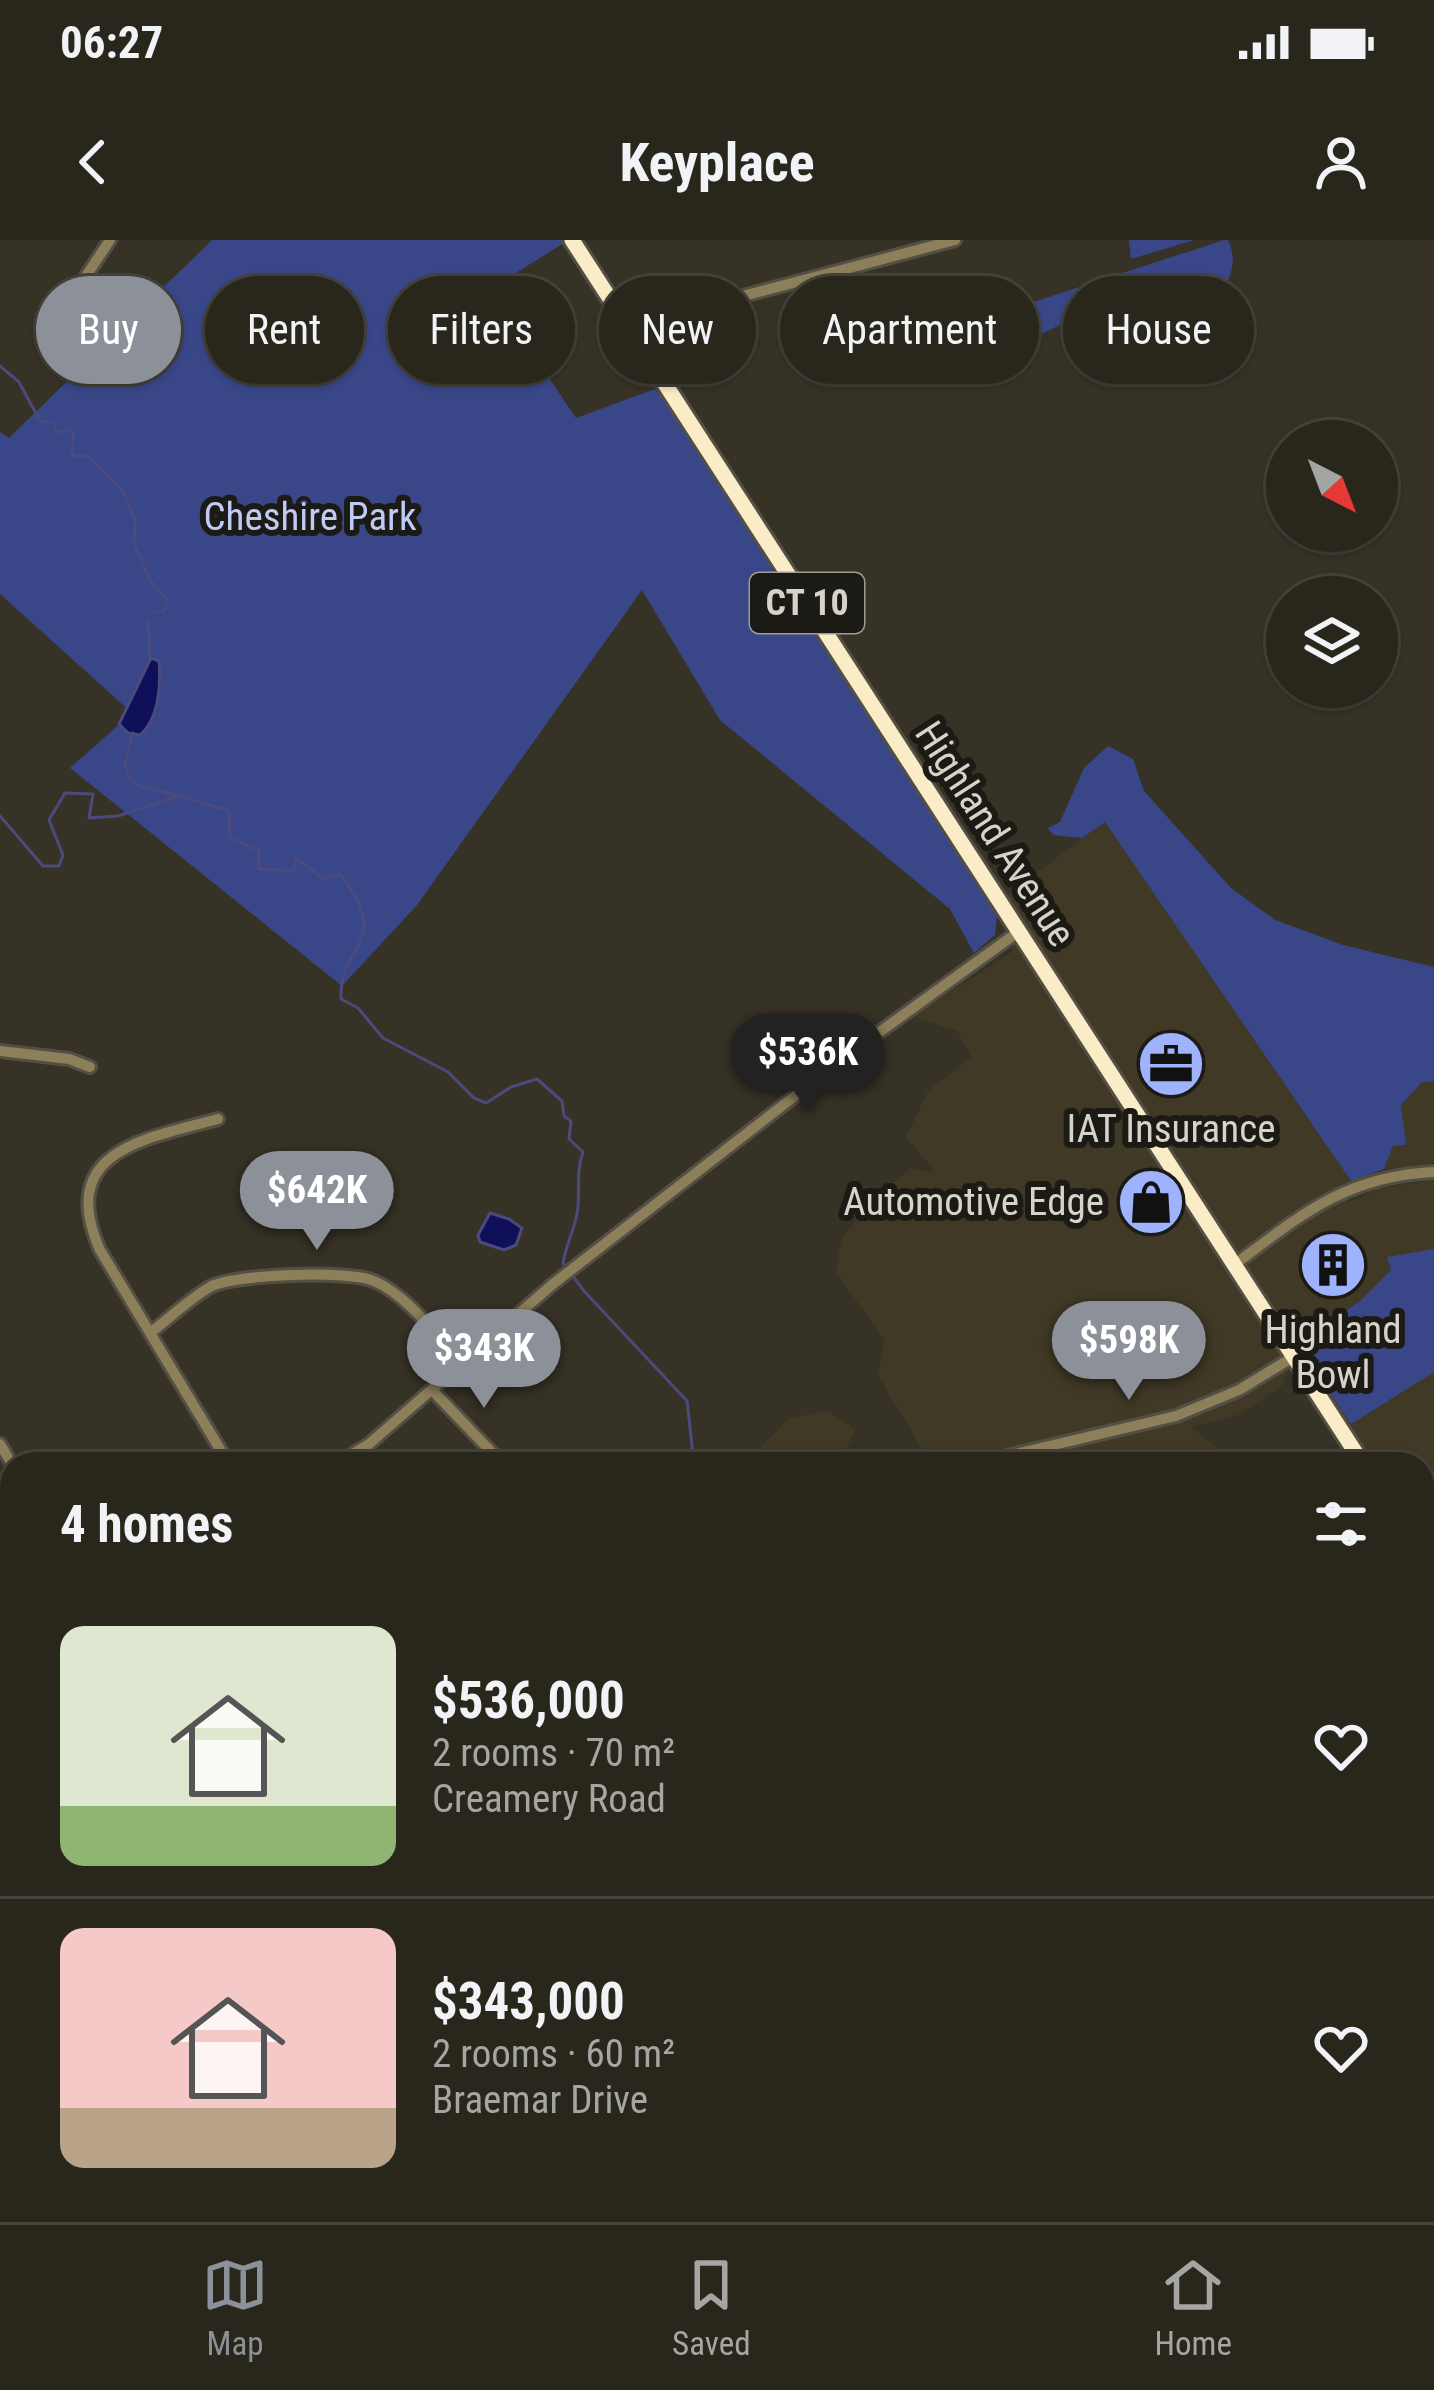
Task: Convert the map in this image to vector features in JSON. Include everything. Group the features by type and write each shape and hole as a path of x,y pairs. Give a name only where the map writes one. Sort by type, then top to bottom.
{"highway":[{"name":"Highland Avenue","path":"572,240 599,282"},
{"name":"Highland Avenue","path":"665,384 1355,1452"}],"street":[{"path":"86,276 110,240"},
{"path":"756,293 955,240"},
{"path":"356,1452 560,1278 812,1082 1018,932"},
{"path":"0,1051 66,1058 90,1067"},
{"path":"218,1119 138,1141 93,1174 86,1194 89,1226 100,1250 222,1452"},
{"path":"1234,1265 1321,1201 1397,1174 1434,1172"},
{"path":"151,1333 211,1286 237,1278 335,1275 373,1280 409,1307 462,1364"},
{"path":"1025,1452 1176,1417 1239,1390 1293,1358"},
{"path":"431,1390 491,1452"}],"shaded area":[{"path":"151,658 159,661 155,711 140,735 128,733 119,724"},
{"path":"1105,821 1351,1181 1336,1186 1349,1202 1379,1188 1434,1180 1434,1452 1368,1452 1297,1345 1283,1385 1238,1415 1191,1427 1221,1452 924,1452 878,1376 884,1340 836,1272 841,1241 869,1203 911,1168 936,1173 906,1137 928,1091 971,1057 957,1031 913,1016 1012,952 1004,897"},
{"path":"776,1023 787,1027 796,1039 779,1051 762,1040 763,1028"},
{"path":"1423,1081 1434,1081 1434,1163 1384,1169 1393,1146 1406,1145 1401,1105"},
{"path":"490,1213 522,1228 516,1245 504,1250 480,1242 478,1235"},
{"path":"828,1411 855,1429 848,1452 756,1452 789,1418"}],"green space":[{"name":"Cheshire Park","path":"212,240 562,240 564,243 511,276 388,276 388,384 553,384 576,418 655,389 997,915 995,935 974,953 950,909 720,720 642,590 417,905 342,986 70,768 132,713 0,594 0,432 9,438 64,384 181,384 181,276 175,276"},
{"path":"1129,240 1194,240 1131,259"},
{"path":"1224,240 1232,252 1229,276 1113,276"},
{"path":"1063,292 1063,323 1039,335 1039,300"},
{"path":"1108,746 1133,759 1144,791 1231,888 1275,920 1343,945 1434,967 1434,1081 1422,1082 1401,1105 1406,1145 1393,1146 1384,1169 1351,1181 1105,822 1082,838 1053,835 1048,828 1060,822 1084,768"},
{"path":"1434,1249 1434,1372 1351,1424 1297,1344 1360,1301 1391,1270 1387,1257"}],"waterway":[{"path":"0,366 19,382 40,421 53,423 57,432 74,434 72,456 89,456 124,493 135,520 134,544 150,580 168,601 164,611 155,613"},
{"path":"148,620 150,660"},
{"path":"133,733 125,763 129,779 177,795"},
{"path":"0,816 43,866 59,866 63,855 49,820 65,793 93,794 89,818 118,816 180,796 229,811 230,838 259,850 259,869 293,871 296,858 324,879 340,874 356,898 364,930 348,965 341,999 358,1008 383,1038 448,1072 474,1098 486,1103 511,1087 537,1079 562,1101 564,1116 571,1121 569,1139 583,1152 577,1214 563,1263 687,1401 693,1452"}],"place":[{"name":"IAT Insurance","path":"1171,1064"},
{"name":"Automotive Edge","path":"1151,1202"},
{"name":"Highland Bowl","path":"1333,1265"}]}
